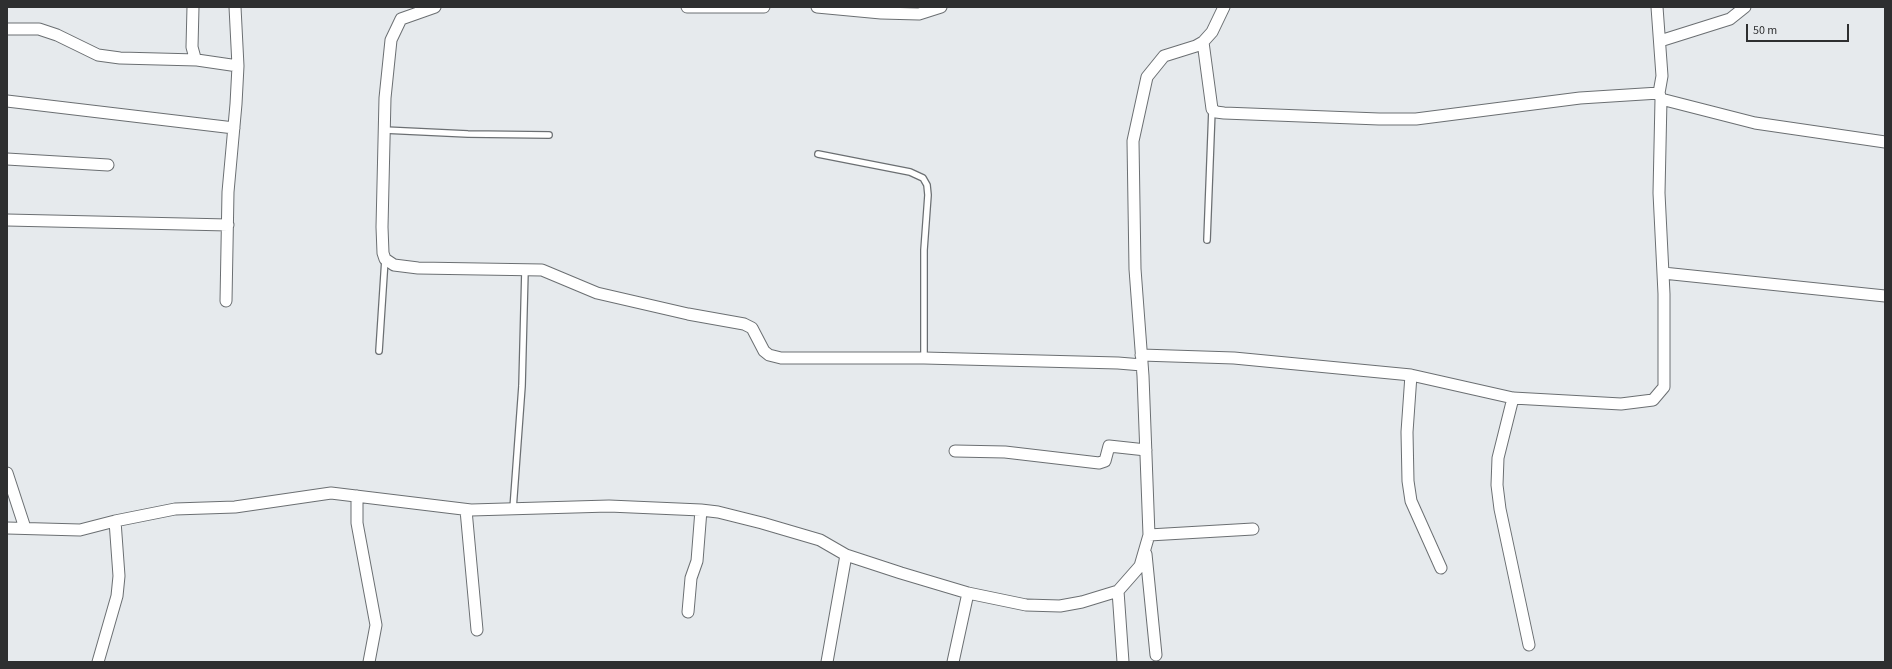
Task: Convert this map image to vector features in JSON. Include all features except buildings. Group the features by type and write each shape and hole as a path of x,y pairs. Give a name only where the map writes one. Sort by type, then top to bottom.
{"street":[{"path":"193,7 192,47 197,60"},
{"path":"226,301 228,192 238,66 235,7"},
{"path":"435,7 401,20 391,40 385,98 382,227 383,253 385,259 394,265 418,268 542,270 597,293 688,314 744,324 752,328 764,351 769,355 781,358 924,358 1118,363 1142,360 1234,358 1411,374 1513,398 1621,404 1653,400 1664,387 1663,273 1659,193 1660,96 1662,76 1657,7"},
{"path":"687,7 764,7"},
{"path":"817,7 881,13 941,7"},
{"path":"7,528 80,530 175,509 235,507 332,494 466,510 609,506 701,510 736,516 820,540 846,555 968,593 1026,605 1060,606 1082,602 1118,591 1140,566 1146,550 1149,535 1142,360 1135,269 1135,134 1146,77 1164,56 1196,46 1203,42 1212,32 1224,7"},
{"path":"1660,41 1730,20 1745,7"},
{"path":"7,29 39,29 57,35 98,55 120,58 197,60 238,66"},
{"path":"1203,42 1212,109 1216,112 1224,114 1416,119 1580,98 1660,96 1755,123 1885,142"},
{"path":"7,101 234,128"},
{"path":"7,159 108,165"},
{"path":"7,220 228,225"},
{"path":"1663,273 1885,296"},
{"path":"1411,374 1407,432 1410,501 1441,568"},
{"path":"1513,398 1498,458 1497,485 1500,509 1529,645"},
{"path":"955,451 1005,452 1100,463 1105,461 1108,446 1146,450"},
{"path":"7,473 25,528"},
{"path":"357,496 357,523 376,625 369,662"},
{"path":"466,510 477,630"},
{"path":"688,612 690,578 697,561 701,510"},
{"path":"98,662 118,596 119,576 116,521"},
{"path":"1149,535 1253,529"},
{"path":"1146,550 1156,655"},
{"path":"827,662 846,555"},
{"path":"1118,591 1123,662"},
{"path":"953,662 968,593"}],"lane":[{"path":"1207,240 1212,109"},
{"path":"384,130 468,134 548,135"},
{"path":"818,154 910,172 923,178 927,185 928,195 924,250 924,358"},
{"path":"379,351 385,259"},
{"path":"513,509 522,386 525,270"}]}
